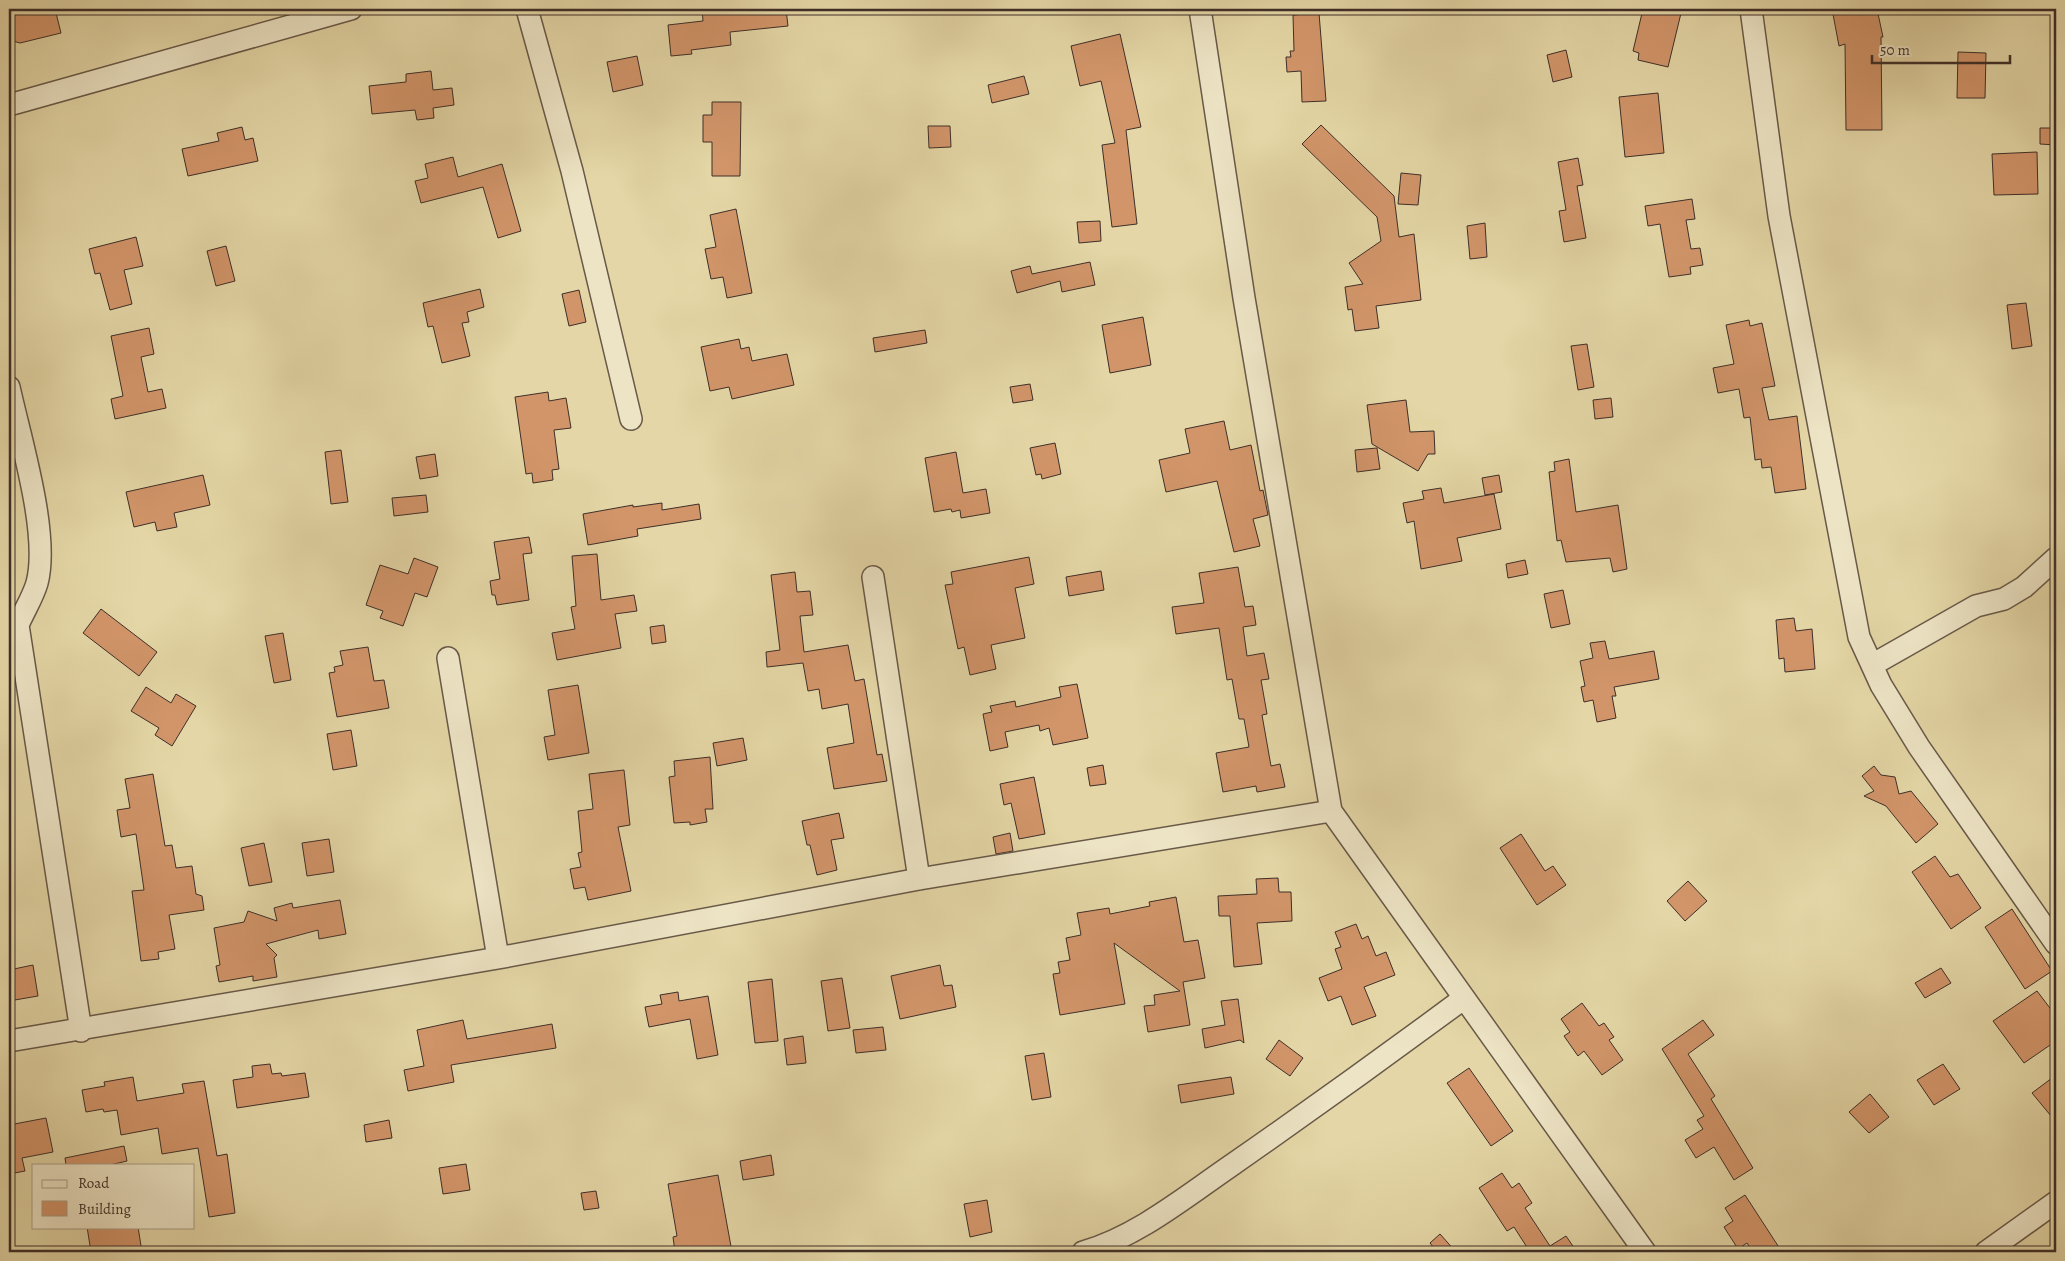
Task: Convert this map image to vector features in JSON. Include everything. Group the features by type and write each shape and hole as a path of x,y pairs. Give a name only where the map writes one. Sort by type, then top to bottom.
{"street":[{"path":"9,105 350,9"},
{"path":"528,9 572,171 631,419"},
{"path":"1200,9 1244,298 1331,811 1463,999 1645,1252"},
{"path":"1751,9 1779,216 1859,637 1881,685 1919,747 2056,944"},
{"path":"9,387 28,472 41,550 36,583 18,625 81,1030"},
{"path":"1872,665 1976,606 2004,600 2024,587 2056,558"},
{"path":"873,577 919,879"},
{"path":"448,658 498,958"},
{"path":"9,1041 498,958 919,879 1331,811"},
{"path":"1083,1252 1100,1247 1135,1229 1200,1187 1308,1112 1463,999"},
{"path":"1986,1252 2056,1202"}],"building":[{"path":"39,9 55,9 61,33 20,43 9,40 9,16"},
{"path":"702,9 786,9 788,26 730,32 731,45 691,50 692,54 671,56 668,25 703,21"},
{"path":"1643,9 1682,9 1668,67 1638,60 1639,53 1633,51"},
{"path":"1832,9 1877,9 1883,37 1881,37 1882,130 1846,130 1845,44 1839,46"},
{"path":"1319,13 1326,101 1302,102 1301,71 1287,72 1286,57 1291,57 1290,51 1294,51 1293,15"},
{"path":"1120,34 1141,127 1126,130 1137,224 1112,227 1102,145 1115,143 1101,81 1080,86 1071,46"},
{"path":"1566,50 1572,77 1553,82 1547,55"},
{"path":"1958,52 1986,53 1985,98 1957,98"},
{"path":"637,56 643,85 613,92 607,62"},
{"path":"431,71 433,90 452,88 454,105 433,108 434,118 417,120 415,110 372,114 369,86 406,82 406,74"},
{"path":"1024,76 1029,94 992,103 988,85"},
{"path":"1658,93 1664,153 1625,157 1619,97"},
{"path":"712,102 741,102 740,176 712,176 712,142 703,142 703,115 712,115"},
{"path":"1321,125 1394,196 1399,237 1414,234 1421,300 1376,306 1379,328 1355,331 1352,309 1348,310 1345,287 1363,284 1349,263 1381,241 1377,217 1302,144"},
{"path":"928,126 950,126 951,147 929,148"},
{"path":"242,127 245,140 253,138 258,161 188,176 182,149 219,141 217,133"},
{"path":"2040,128 2056,128 2056,145 2040,144"},
{"path":"2037,152 2038,194 1994,195 1992,154"},
{"path":"453,157 458,177 502,164 521,231 498,238 483,187 421,203 415,181 428,178 425,164"},
{"path":"1578,158 1583,185 1577,186 1586,238 1564,242 1559,211 1566,210 1558,162"},
{"path":"1401,173 1421,175 1418,205 1398,204"},
{"path":"1692,199 1695,219 1686,220 1691,249 1700,248 1703,265 1690,267 1691,274 1669,277 1660,224 1648,226 1645,206"},
{"path":"736,209 752,293 727,298 723,277 711,279 705,249 716,247 710,215"},
{"path":"1100,221 1101,241 1079,243 1077,222"},
{"path":"1485,223 1487,257 1470,259 1467,226"},
{"path":"136,237 143,266 124,270 132,304 110,310 100,273 95,274 89,249"},
{"path":"226,246 235,281 216,286 207,251"},
{"path":"1090,262 1095,285 1062,292 1060,281 1017,293 1011,271 1030,266 1032,274"},
{"path":"480,289 484,307 467,312 469,322 462,323 470,356 442,363 433,326 428,327 423,303"},
{"path":"579,290 586,322 569,326 562,294"},
{"path":"2026,303 2032,346 2012,349 2007,305"},
{"path":"1143,317 1151,365 1110,373 1102,325"},
{"path":"1749,320 1750,326 1762,323 1775,386 1762,388 1769,420 1797,416 1806,489 1775,493 1771,467 1762,468 1761,459 1755,460 1750,417 1744,418 1739,389 1718,393 1713,368 1734,364 1726,325"},
{"path":"149,328 154,354 141,357 148,392 162,389 166,408 115,419 111,399 123,396 111,336"},
{"path":"925,330 927,343 875,352 873,338"},
{"path":"739,339 741,349 749,347 752,361 787,354 794,385 732,399 729,387 710,391 701,347"},
{"path":"1587,344 1594,387 1578,390 1571,346"},
{"path":"1030,384 1033,400 1013,403 1010,387"},
{"path":"548,392 549,401 566,398 571,428 554,430 559,469 552,470 553,480 533,483 532,473 526,474 515,397"},
{"path":"1611,398 1613,417 1595,419 1593,400"},
{"path":"1406,400 1410,432 1434,431 1435,454 1428,454 1418,471 1372,444 1367,405"},
{"path":"1224,421 1230,450 1251,445 1260,491 1263,490 1268,515 1253,519 1260,546 1234,552 1217,481 1166,492 1159,460 1190,453 1185,429"},
{"path":"1055,443 1061,474 1042,479 1041,474 1036,475 1030,448"},
{"path":"1377,448 1380,469 1357,472 1355,450"},
{"path":"341,450 348,502 331,504 325,452"},
{"path":"956,452 963,493 986,489 990,513 961,518 960,510 952,512 951,509 934,512 925,458"},
{"path":"435,454 438,476 420,479 416,457"},
{"path":"1569,459 1576,512 1618,505 1627,569 1613,572 1610,558 1566,562 1561,540 1557,541 1549,472 1555,471 1554,462"},
{"path":"203,475 210,505 174,513 177,527 157,531 155,522 134,527 126,492"},
{"path":"1499,475 1502,492 1485,495 1482,478"},
{"path":"1441,488 1444,503 1494,494 1501,529 1457,538 1462,561 1421,569 1414,521 1407,523 1403,503 1424,499 1422,491"},
{"path":"426,495 428,512 394,516 392,498"},
{"path":"662,503 662,510 699,504 701,519 637,529 638,536 588,545 583,514 633,505 633,507"},
{"path":"529,537 532,553 523,554 529,600 497,605 495,595 492,595 490,581 500,579 494,542"},
{"path":"597,554 601,600 634,595 637,611 615,614 621,648 557,660 552,633 575,629 571,607 576,606 572,556"},
{"path":"1029,557 1034,584 1015,588 1025,638 991,645 996,669 970,675 964,647 958,649 945,585 953,584 951,572"},
{"path":"414,558 438,567 427,597 415,593 403,626 380,618 383,611 366,605 380,565 408,574"},
{"path":"1525,560 1528,574 1508,578 1506,564"},
{"path":"1238,567 1245,607 1253,606 1256,625 1243,627 1247,656 1264,653 1269,679 1261,680 1267,714 1262,715 1271,766 1280,764 1285,787 1257,792 1256,786 1223,792 1216,753 1249,747 1244,719 1239,719 1232,679 1227,680 1219,628 1176,634 1172,607 1204,603 1199,573"},
{"path":"1101,571 1104,590 1069,596 1066,577"},
{"path":"795,572 797,592 810,591 813,615 800,616 804,652 848,645 855,681 864,679 877,755 882,754 887,781 834,789 827,748 854,743 848,704 822,709 819,689 808,691 803,663 767,667 766,652 780,650 771,575"},
{"path":"1563,590 1570,624 1551,628 1544,594"},
{"path":"101,609 157,652 139,676 83,633"},
{"path":"1794,618 1796,631 1812,629 1815,669 1785,672 1784,658 1779,659 1776,620"},
{"path":"664,625 666,642 652,644 650,627"},
{"path":"283,633 291,680 274,683 265,636"},
{"path":"1605,641 1609,659 1654,651 1659,679 1614,687 1616,696 1612,696 1616,718 1597,722 1593,700 1584,702 1581,687 1585,686 1580,661 1593,658 1590,643"},
{"path":"368,647 374,681 384,680 389,708 337,717 329,673 335,672 334,667 343,665 340,651"},
{"path":"1077,684 1088,738 1053,745 1049,728 1040,731 1039,725 1005,732 1008,747 990,751 983,714 992,712 990,706 1015,701 1016,707 1061,697 1059,687"},
{"path":"578,685 589,753 548,760 544,737 555,735 548,690"},
{"path":"146,687 171,703 176,694 196,706 172,746 155,735 159,728 131,711"},
{"path":"351,730 357,766 333,770 327,734"},
{"path":"743,738 747,760 717,766 713,743"},
{"path":"710,757 713,809 705,809 707,822 690,825 690,822 674,823 669,777 675,776 674,761"},
{"path":"1103,765 1106,784 1090,786 1087,768"},
{"path":"1874,766 1881,775 1895,777 1899,794 1911,791 1938,824 1916,843 1886,806 1864,796 1874,791 1862,776"},
{"path":"624,770 630,825 618,827 631,891 588,900 585,887 574,889 570,869 581,867 578,853 582,852 578,811 593,809 589,774"},
{"path":"153,774 165,846 172,845 176,868 192,866 196,894 202,896 204,910 169,915 175,949 158,952 159,959 141,961 132,891 144,890 136,834 121,837 117,810 130,808 125,779"},
{"path":"1034,777 1045,834 1019,839 1011,803 1004,805 1000,784"},
{"path":"839,813 844,838 831,840 837,870 817,875 810,845 807,845 802,821"},
{"path":"1010,833 1013,851 996,854 993,837"},
{"path":"1521,834 1545,871 1553,866 1566,885 1537,905 1500,848"},
{"path":"329,839 334,872 307,876 302,843"},
{"path":"264,843 272,882 249,886 241,848"},
{"path":"1935,856 1950,877 1958,874 1981,908 1951,929 1912,872"},
{"path":"1278,878 1279,892 1291,892 1292,921 1257,923 1262,964 1234,967 1230,916 1219,916 1218,896 1257,894 1256,879"},
{"path":"1688,881 1707,901 1685,921 1667,901"},
{"path":"1176,897 1184,942 1198,940 1205,978 1183,982 1190,1025 1148,1032 1144,1006 1155,1005 1154,995 1180,991 1114,943 1125,1004 1060,1015 1053,974 1060,973 1058,962 1070,960 1066,938 1081,935 1077,913 1109,908 1110,914 1150,906 1149,902"},
{"path":"340,900 346,934 319,939 318,930 266,944 277,955 274,958 277,977 253,981 253,976 219,982 216,966 220,965 214,928 244,922 248,911 277,921 274,908 292,903 293,908"},
{"path":"2012,909 2052,971 2025,989 1985,927"},
{"path":"1356,924 1362,939 1368,936 1376,956 1386,952 1395,975 1364,987 1376,1016 1352,1025 1341,996 1328,1001 1319,978 1342,969 1335,949 1341,947 1335,932"},
{"path":"33,965 38,996 9,1001 9,970"},
{"path":"940,965 944,986 952,985 956,1007 900,1019 891,976"},
{"path":"1941,968 1951,983 1925,998 1915,983"},
{"path":"842,978 850,1028 828,1031 821,981"},
{"path":"772,979 778,1041 755,1043 748,982"},
{"path":"2037,991 2056,1016 2056,1041 2024,1063 1993,1021"},
{"path":"678,992 679,1001 708,996 718,1055 697,1059 690,1019 649,1027 645,1007 662,1004 660,995"},
{"path":"1238,999 1244,1043 1240,1040 1205,1048 1202,1029 1225,1025 1221,1001"},
{"path":"1582,1003 1599,1026 1604,1023 1614,1037 1609,1040 1623,1060 1602,1075 1584,1051 1578,1056 1564,1036 1570,1032 1561,1019"},
{"path":"463,1020 467,1039 552,1024 556,1048 451,1065 454,1082 408,1091 404,1070 424,1066 417,1030"},
{"path":"1703,1020 1714,1035 1688,1054 1715,1096 1711,1099 1753,1168 1734,1180 1714,1147 1696,1158 1685,1140 1703,1129 1697,1120 1704,1116 1662,1049"},
{"path":"883,1027 886,1050 856,1053 853,1030"},
{"path":"803,1036 806,1063 787,1065 784,1039"},
{"path":"1279,1040 1303,1058 1290,1076 1266,1059"},
{"path":"1044,1053 1051,1097 1032,1100 1025,1056"},
{"path":"270,1064 272,1074 281,1073 282,1076 305,1073 309,1097 237,1108 233,1080 253,1077 252,1066"},
{"path":"1943,1064 1960,1089 1934,1105 1917,1080"},
{"path":"1469,1068 1513,1131 1491,1146 1447,1083"},
{"path":"2056,1075 2056,1122 2032,1093"},
{"path":"133,1077 137,1101 184,1093 182,1084 204,1081 217,1156 227,1154 235,1213 209,1217 198,1148 162,1154 158,1128 121,1135 117,1110 104,1112 103,1109 86,1112 82,1090 105,1086 104,1082"},
{"path":"1231,1077 1234,1094 1181,1103 1178,1085"},
{"path":"1870,1094 1889,1117 1869,1133 1849,1112"},
{"path":"46,1118 53,1152 22,1158 25,1171 9,1174 9,1125"},
{"path":"389,1120 392,1138 366,1142 364,1125"},
{"path":"124,1146 127,1161 114,1164 66,1164 65,1158"},
{"path":"771,1155 774,1175 743,1180 740,1161"},
{"path":"466,1164 470,1190 443,1194 439,1168"},
{"path":"1502,1173 1512,1188 1519,1183 1532,1203 1525,1208 1550,1246 1566,1236 1577,1252 1530,1252 1514,1227 1507,1231 1479,1188"},
{"path":"718,1175 732,1252 675,1252 673,1237 677,1236 668,1184"},
{"path":"596,1191 599,1208 584,1210 581,1193"},
{"path":"1745,1195 1782,1252 1753,1252 1747,1243 1738,1249 1724,1227 1733,1221 1725,1208"},
{"path":"987,1200 992,1232 970,1237 964,1204"},
{"path":"87,1228 138,1228 142,1252 91,1252"},
{"path":"1440,1234 1456,1252 1437,1252 1430,1243"}]}
